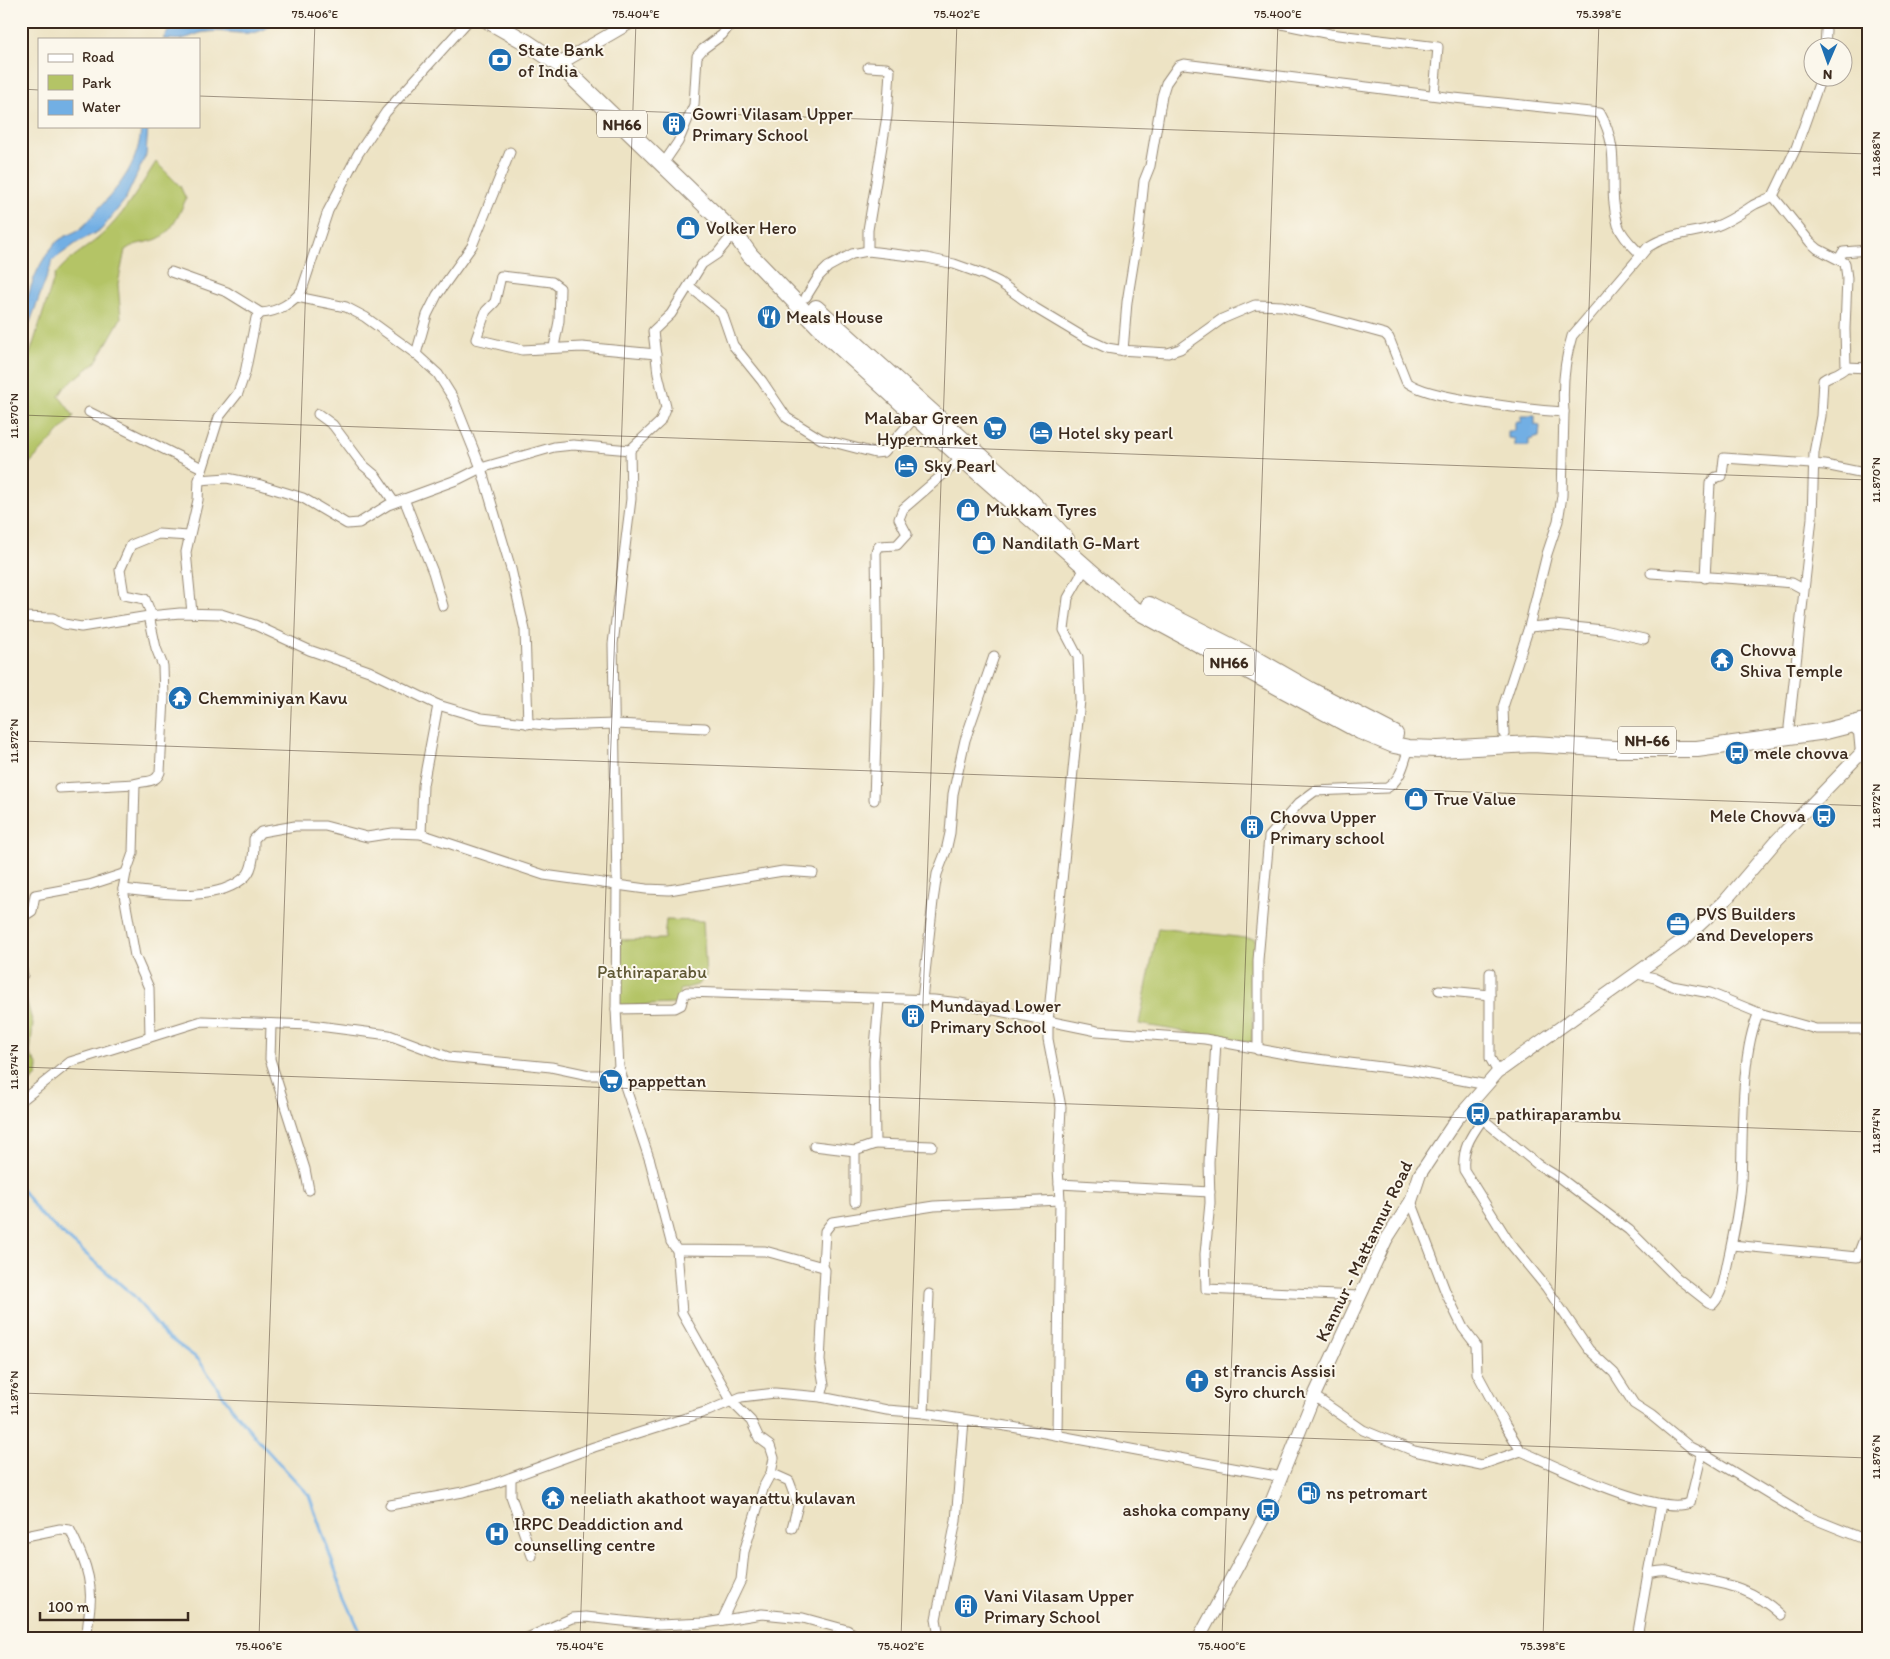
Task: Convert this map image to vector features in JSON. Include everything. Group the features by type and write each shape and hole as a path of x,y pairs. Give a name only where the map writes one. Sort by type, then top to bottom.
{"highway":[{"name":"NH66","path":"489,21 526,42 558,64 739,237 750,255 803,302 827,335 962,458 1132,608 1178,635 1360,731 1394,745 1409,748 1438,749 1504,739 1533,744 1614,749 1697,749 1788,733 1826,732 1869,720"},
{"path":"803,302 1032,502 1074,548 1134,596 1159,611 1254,658 1389,732 1425,739 1504,739"}],"main road":[{"path":"558,64 634,21"},
{"path":"1852,724 1860,732 1865,749"},
{"name":"Kannur - Mattannur Road","path":"1203,1636 1268,1510 1314,1396 1386,1240 1411,1201 1420,1174 1468,1107 1498,1072 1683,940 1724,902 1790,825 1865,749"}],"street":[{"path":"171,272 227,292 261,313 274,312 297,297 305,282 328,211 358,154 386,112 468,21"},
{"path":"663,164 678,142 694,105 698,56 702,50 722,35 733,21"},
{"path":"1267,21 1330,34 1438,47 1434,94"},
{"path":"1826,30 1826,38"},
{"path":"1123,351 1127,302 1139,228 1144,181 1150,166 1162,96 1166,83 1178,66 1215,67 1600,113 1609,128 1614,151 1613,191 1618,226 1625,238 1641,256"},
{"path":"868,67 886,68 890,72 887,116 868,230 868,251"},
{"path":"1504,739 1503,707 1529,627 1547,554 1555,532 1562,496 1564,412 1562,382 1566,354 1572,336 1648,247 1657,241 1675,234 1714,227 1742,214 1772,196 1796,148 1817,88"},
{"path":"416,354 428,315 451,275 472,246 510,152"},
{"path":"1772,196 1810,242 1818,249 1845,263 1846,269 1846,367 1841,373 1829,376 1823,380 1814,464 1812,518 1788,733"},
{"path":"199,480 227,478 262,485 303,498 347,524 359,523 394,502 459,479 481,468 554,447 573,445 630,450 660,422 666,407 653,331 671,314 702,264 739,237"},
{"path":"1839,259 1844,252 1869,250"},
{"path":"803,302 818,276 828,266 852,254 868,251 927,258 970,269 999,282 1035,308 1085,338 1106,348 1123,351 1168,353 1180,348 1222,319 1244,308 1255,305 1282,306 1385,334 1389,338 1406,381 1411,386 1436,396 1564,412"},
{"path":"554,347 559,321 560,288 552,282 501,276 496,302 486,311 476,340 522,350 582,347 656,354"},
{"path":"690,286 722,313 732,344 762,381 787,418 814,434 875,453 884,452 916,416"},
{"path":"297,297 346,307 416,354 438,374 453,398 481,468 511,569 525,630 528,724"},
{"path":"192,613 186,552 198,500 199,480 219,417 238,393 243,381 252,333 256,318 261,313"},
{"path":"1846,367 1869,368"},
{"path":"89,412 202,468"},
{"path":"318,414 333,425 363,465 376,476 394,502"},
{"path":"630,450 631,499 613,644 617,886 616,1009 619,1068 648,1154 672,1242 677,1250 682,1313 732,1402 751,1421 758,1438 770,1446 774,1458 772,1473 764,1486 744,1552 741,1580 722,1620"},
{"path":"874,800 878,678 876,552 879,546 897,544 907,534 899,519 902,509 962,458"},
{"path":"1705,578 1710,484 1716,477 1722,476 1724,458 1814,464 1869,474"},
{"path":"404,499 433,572 444,606"},
{"path":"59,788 135,784 150,781 158,776 160,772 164,698 163,666 156,648 146,599 124,595 120,570 130,545 158,534 189,536"},
{"path":"1057,1436 1061,1107 1048,1039 1048,1022 1080,700 1078,657 1064,630 1068,598 1085,568"},
{"path":"1651,573 1792,583 1803,589"},
{"path":"21,617 53,618 64,624 81,627 151,616 192,613 221,614 255,625 309,650 369,671 438,705 482,718 553,726 615,724 705,728"},
{"path":"1529,627 1560,626 1603,630 1644,639"},
{"path":"922,1000 932,901 937,874 946,852 950,833 953,794 965,740 994,656"},
{"path":"421,834 423,786 430,738 438,705"},
{"path":"1258,1050 1258,960 1269,837 1299,803 1315,791 1387,788 1397,782 1402,774 1409,748"},
{"path":"135,784 133,853 123,889 135,956 149,988 150,1038"},
{"path":"123,889 181,895 210,893 247,875 254,854 254,839 261,832 276,828 325,826 367,837 393,833 421,834 509,862 530,871 617,886 669,890 783,870 813,873"},
{"path":"21,918 32,912 34,895 90,885 126,873"},
{"path":"21,965 23,975"},
{"path":"1490,973 1490,1058 1498,1072"},
{"path":"1637,974 1655,978 1672,986 1710,993 1759,1014 1816,1029 1869,1029"},
{"path":"1439,990 1490,995"},
{"path":"616,1009 675,1008 681,1005 684,994 687,992 960,1003 1097,1031 1216,1041 1258,1050 1414,1071 1487,1085"},
{"path":"875,1144 874,1060 880,999"},
{"path":"1468,1107 1537,1164 1560,1178 1629,1230 1676,1277 1710,1304 1717,1300 1720,1293 1732,1245 1739,1202 1743,1116 1750,1048 1753,1028 1759,1014"},
{"path":"21,1100 70,1062 202,1021 310,1025 389,1035 448,1057 551,1067 601,1076 610,1075 619,1068"},
{"path":"271,1024 270,1059 309,1190"},
{"path":"1216,1041 1209,1162 1210,1192 1205,1254 1206,1289 1210,1291 1263,1291 1360,1296"},
{"path":"1482,1120 1465,1146 1462,1158 1464,1170 1509,1242 1546,1287 1588,1350 1614,1373 1634,1404 1651,1415 1690,1447 1804,1515 1869,1541"},
{"path":"814,1146 855,1151 875,1144 932,1146"},
{"path":"855,1151 855,1202"},
{"path":"1059,1184 1210,1192"},
{"path":"821,1397 824,1385 820,1361 822,1301 825,1279 823,1267 825,1231 832,1222 934,1206 1060,1200"},
{"path":"1411,1201 1446,1293 1463,1328 1476,1345 1478,1373 1504,1425 1521,1451 1600,1485 1661,1504 1690,1503 1702,1453"},
{"path":"1732,1245 1856,1257 1869,1226"},
{"path":"677,1250 765,1251 823,1267"},
{"path":"924,1413 929,1294"},
{"path":"390,1505 463,1492 511,1478 594,1447 754,1394 775,1393 821,1397 887,1410 924,1413 1282,1477"},
{"path":"1314,1396 1362,1430 1414,1451 1481,1465 1521,1451"},
{"path":"949,1638 936,1637 936,1619 956,1521 964,1420"},
{"path":"772,1473 789,1481 798,1506 792,1528"},
{"path":"511,1478 511,1496 532,1556"},
{"path":"1637,1638 1661,1504"},
{"path":"21,1537 60,1529 70,1530 89,1576 90,1607 87,1638"},
{"path":"1648,1573 1667,1571 1719,1581 1750,1591 1768,1603 1781,1615"},
{"path":"527,1638 572,1618 659,1625 722,1620 762,1614 803,1618 847,1630 860,1638"}],"green space":[{"path":"156,162 180,186 186,199 173,225 164,235 158,239 135,245 125,250 118,284 121,318 96,362 65,387 59,396 74,416 29,464 21,497 21,382 55,275 67,262 115,222"},
{"name":"Pathiraparabu","path":"666,920 703,921 706,977 697,985 680,990 678,1003 675,1004 623,1006 619,1004 619,940 664,939"},
{"path":"1158,928 1255,939 1252,1043 1139,1024"},
{"path":"21,981 33,1024 30,1054 38,1066 37,1076 21,1090"}],"water":[{"path":"184,21 275,21 268,27 252,33 205,32 184,38 164,38 169,30"},
{"path":"141,128 148,128 146,155 125,200 101,230 78,242 53,260 29,325 21,356 22,327 28,298 32,284 45,257 57,242 83,227 114,191 128,172 140,139"},
{"path":"1521,416 1535,416 1535,425 1540,426 1539,437 1529,440 1529,446 1515,446 1515,439 1508,438 1508,431 1515,431 1515,422 1521,422"}],"waterway":[{"path":"21,1188 40,1214 134,1296 165,1335 198,1359 233,1410 309,1495 345,1598 363,1638"}],"place":[{"name":"State Bank of India","path":"500,60"},
{"name":"Gowri Vilasam Upper Primary School","path":"674,124"},
{"name":"Volker Hero","path":"688,228"},
{"name":"Meals House","path":"769,317"},
{"name":"Malabar Green Hypermarket","path":"995,428"},
{"name":"Hotel sky pearl","path":"1041,433"},
{"name":"Sky Pearl","path":"906,466"},
{"name":"Mukkam Tyres","path":"968,510"},
{"name":"Nandilath G-Mart","path":"984,543"},
{"name":"Chovva Shiva Temple","path":"1722,660"},
{"name":"Chemminiyan Kavu","path":"180,698"},
{"name":"mele chovva","path":"1737,753"},
{"name":"True Value","path":"1416,799"},
{"name":"Mele Chovva","path":"1824,816"},
{"name":"Chovva Upper Primary school","path":"1252,827"},
{"name":"PVS Builders and Developers","path":"1678,924"},
{"name":"Mundayad Lower Primary School","path":"913,1016"},
{"name":"pappettan","path":"611,1081"},
{"name":"pathiraparambu","path":"1478,1114"},
{"name":"st francis Assisi Syro church","path":"1197,1381"},
{"name":"ns petromart","path":"1309,1493"},
{"name":"neeliath akathoot wayanattu kulavan","path":"553,1498"},
{"name":"ashoka company","path":"1268,1510"},
{"name":"IRPC Deaddiction and counselling centre","path":"497,1534"},
{"name":"Vani Vilasam Upper Primary School","path":"966,1606"}]}
